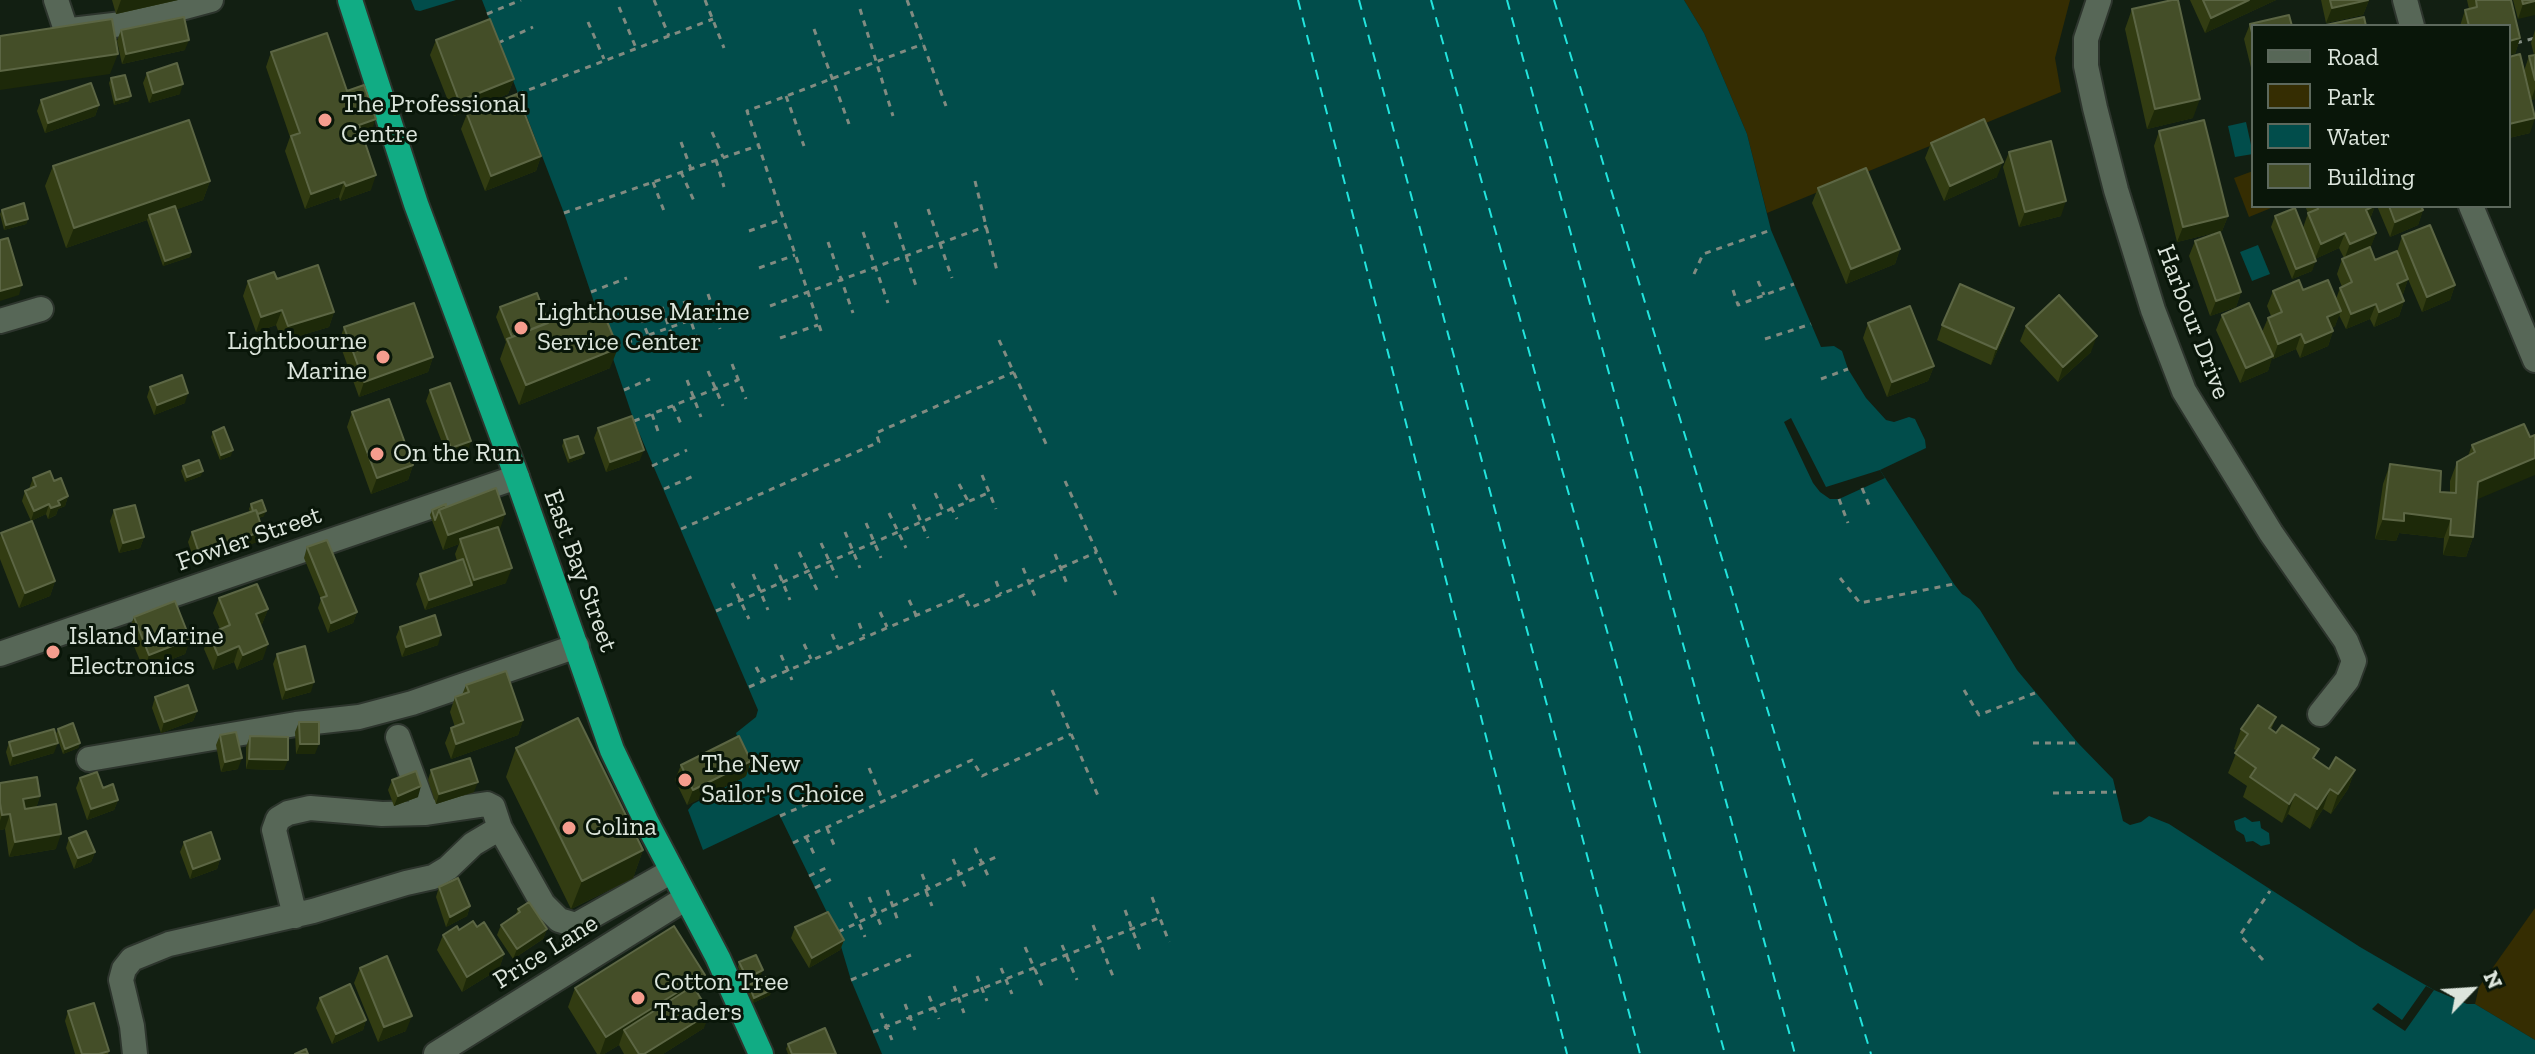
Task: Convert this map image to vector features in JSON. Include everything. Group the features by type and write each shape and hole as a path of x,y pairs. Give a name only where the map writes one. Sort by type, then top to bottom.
{"highway":[{"name":"East Bay Street","path":"350,0 416,204 517,477 612,750 718,958 761,1054"}],"street":[{"path":"56,0 65,27 71,30 122,24 211,0"},
{"name":"Harbour Drive","path":"2099,0 2086,39 2086,66 2095,108 2116,190 2153,310 2184,391 2271,533 2346,641 2354,661 2347,680 2320,714"},
{"path":"2405,0 2411,24"},
{"path":"2472,208 2535,360"},
{"path":"0,321 41,309"},
{"name":"Fowler Street","path":"0,654 517,477"},
{"path":"89,759 296,724 359,717 412,703 577,646"},
{"path":"398,737 426,813"},
{"path":"295,916 274,830 278,819 288,813 310,808 382,814 426,813 487,804 493,807 500,828 543,904 559,920 576,925 672,871"},
{"path":"135,1054 121,980 124,969 132,959 169,944 295,916 433,877 448,868 473,844 500,828"},
{"name":"Price Lane","path":"436,1054 686,898"}],"path":[{"path":"487,14 521,0"},
{"path":"654,0 669,36"},
{"path":"705,0 724,48"},
{"path":"907,0 946,106"},
{"path":"619,7 636,48"},
{"path":"860,9 893,116"},
{"path":"518,94 713,19"},
{"path":"588,22 604,61"},
{"path":"498,43 533,27"},
{"path":"814,29 849,124"},
{"path":"2518,50 2516,43 2535,38"},
{"path":"821,331 747,111 923,44"},
{"path":"786,96 804,146"},
{"path":"712,132 723,158"},
{"path":"681,142 691,169"},
{"path":"564,213 757,146"},
{"path":"716,160 724,187"},
{"path":"681,172 694,201"},
{"path":"975,181 997,271"},
{"path":"653,182 664,211"},
{"path":"928,209 952,278"},
{"path":"749,231 783,219"},
{"path":"895,222 917,289"},
{"path":"770,306 987,226"},
{"path":"1694,274 1703,254 1771,230"},
{"path":"863,232 888,303"},
{"path":"828,242 853,313"},
{"path":"759,268 795,255"},
{"path":"591,292 627,278"},
{"path":"1758,281 1764,295"},
{"path":"1733,290 1738,305 1794,284"},
{"path":"708,294 720,329"},
{"path":"684,301 697,339"},
{"path":"662,307 675,345"},
{"path":"610,349 713,312"},
{"path":"641,317 648,335"},
{"path":"1765,339 1811,324"},
{"path":"780,338 818,325"},
{"path":"999,340 1047,446"},
{"path":"732,364 746,399"},
{"path":"1821,379 1848,369"},
{"path":"708,371 723,406"},
{"path":"681,529 879,442 876,433 1014,372"},
{"path":"624,390 650,379"},
{"path":"687,380 701,417"},
{"path":"634,421 738,380"},
{"path":"673,406 681,424"},
{"path":"652,414 659,434"},
{"path":"652,466 687,450"},
{"path":"664,489 696,475"},
{"path":"982,475 996,509"},
{"path":"1065,481 1116,595"},
{"path":"959,484 968,501"},
{"path":"1862,488 1870,507"},
{"path":"935,493 943,511"},
{"path":"716,611 988,493"},
{"path":"1839,499 1848,523"},
{"path":"913,504 928,538"},
{"path":"951,507 957,519"},
{"path":"889,513 906,548"},
{"path":"866,523 881,558"},
{"path":"845,532 860,568"},
{"path":"821,543 837,578"},
{"path":"799,552 817,590"},
{"path":"749,687 964,595 970,608 1097,552"},
{"path":"1055,554 1067,584"},
{"path":"775,564 790,600"},
{"path":"1023,568 1037,601"},
{"path":"753,574 768,610"},
{"path":"1840,578 1860,603 1954,584"},
{"path":"996,581 1001,594"},
{"path":"732,583 749,619"},
{"path":"909,600 916,615"},
{"path":"880,612 887,627"},
{"path":"859,623 864,636"},
{"path":"832,634 838,648"},
{"path":"804,644 811,659"},
{"path":"781,655 792,680"},
{"path":"756,667 763,680"},
{"path":"1052,690 1099,798"},
{"path":"1964,690 1979,715 2035,693"},
{"path":"793,843 972,760 982,776 1071,734"},
{"path":"2033,743 2078,743"},
{"path":"869,768 883,802"},
{"path":"2053,793 2116,792"},
{"path":"780,816 817,800"},
{"path":"827,828 834,845"},
{"path":"806,837 815,856"},
{"path":"975,848 989,878"},
{"path":"837,933 1000,855"},
{"path":"953,859 966,889"},
{"path":"809,876 830,866"},
{"path":"922,874 932,906"},
{"path":"815,888 835,877"},
{"path":"887,890 898,921"},
{"path":"2263,960 2240,935 2270,891"},
{"path":"869,897 882,928"},
{"path":"1152,897 1169,942"},
{"path":"850,902 865,937"},
{"path":"1125,910 1141,953"},
{"path":"873,1032 1159,918"},
{"path":"1093,925 1114,979"},
{"path":"1062,945 1077,980"},
{"path":"1025,947 1043,988"},
{"path":"851,980 911,955"},
{"path":"1001,968 1012,994"},
{"path":"977,976 987,1001"},
{"path":"954,986 964,1013"},
{"path":"929,996 939,1019"},
{"path":"905,1004 915,1030"},
{"path":"881,1013 892,1040"}],"green space":[{"path":"1684,0 2070,0 2055,58 2061,92 1767,213 1747,134 1704,33"},
{"path":"2251,172 2251,208 2271,208 2249,217 2234,178"},
{"path":"2535,908 2535,1040 2475,1004 2479,987"}],"water":[{"path":"411,0 456,0 420,11 415,10"},
{"path":"482,0 1684,0 1704,33 1747,134 1771,230 1821,347 1834,346 1842,351 1848,369 1866,398 1886,420 1915,419 1925,440 1926,448 1880,470 1954,584 1980,610 2017,670 2078,743 2113,779 2123,821 2130,825 2149,816 2169,824 2360,947 2434,990 2467,1004 2475,1004 2535,1040 2535,1054 882,1054 851,980 837,933 779,814 703,850 688,810 693,804 745,777 748,770 736,733 756,717 758,710 634,421 564,213"},
{"path":"2246,122 2251,154 2235,157 2228,126"},
{"path":"2258,245 2270,274 2252,281 2240,252"},
{"path":"2245,817 2252,822 2260,821 2261,828 2269,833 2270,844 2261,846 2253,841 2246,842 2244,835 2236,830 2234,821"}],"pier":[{"path":"1791,418 1826,487 1880,470 1885,478 1839,499 1830,499 1813,483 1784,422"},
{"path":"2426,986 2434,990 2405,1031 2372,1009 2378,1003 2402,1020"}],"building":[{"path":"2178,0 2200,99 2155,109 2132,9"},
{"path":"2203,0 2249,0 2211,18"},
{"path":"2330,0 2368,0 2332,8"},
{"path":"2476,0 2511,0 2520,38 2511,40 2511,24 2468,24 2465,10 2477,7"},
{"path":"2289,15 2291,24 2251,24 2251,28 2250,24"},
{"path":"184,17 189,40 126,54 121,30"},
{"path":"2364,17 2366,24 2331,24"},
{"path":"112,19 118,54 0,71 0,36"},
{"path":"490,19 514,79 459,101 436,40"},
{"name":"The Professional Centre","path":"327,33 347,91 364,85 376,119 359,125 376,175 311,194 291,136 300,133 271,52"},
{"path":"2520,54 2535,118 2511,124 2511,56"},
{"path":"2535,55 2535,80 2529,56"},
{"path":"177,63 183,84 153,93 147,73"},
{"path":"125,75 131,96 116,100 111,78"},
{"path":"91,83 99,105 48,123 41,100"},
{"path":"517,94 541,156 491,176 467,114"},
{"path":"1984,119 2003,162 1950,186 1931,143"},
{"path":"189,120 210,181 74,228 53,166"},
{"path":"2204,120 2228,216 2183,227 2159,131"},
{"path":"2051,141 2066,201 2025,212 2009,152"},
{"path":"1866,168 1900,249 1851,269 1818,188"},
{"path":"24,203 28,219 6,225 2,210"},
{"path":"175,206 191,252 165,261 149,215"},
{"path":"2295,208 2316,261 2296,269 2275,216"},
{"path":"2370,208 2366,210 2376,233 2350,244 2345,233 2321,244 2308,213 2318,209"},
{"path":"2390,208 2423,210 2395,222"},
{"path":"2430,225 2455,285 2427,297 2402,236"},
{"path":"2220,232 2241,292 2216,301 2195,241"},
{"path":"8,238 22,285 0,291 0,240"},
{"path":"2370,247 2375,260 2397,251 2408,279 2397,284 2404,301 2379,312 2376,304 2351,314 2340,288 2352,282 2342,259"},
{"path":"318,265 334,312 288,326 282,310 261,317 248,281 274,272 277,279"},
{"path":"2299,280 2303,290 2328,280 2341,311 2327,317 2333,331 2305,343 2301,334 2278,344 2268,318 2282,312 2273,291"},
{"path":"1960,284 2014,308 1996,349 1942,325"},
{"path":"537,293 548,323 512,337 500,307"},
{"path":"2059,295 2097,336 2063,367 2026,326"},
{"path":"599,302 618,348 526,385 507,339"},
{"name":"Lightbourne Marine","path":"414,303 433,357 364,382 344,327"},
{"path":"2249,303 2273,356 2246,368 2222,315"},
{"path":"1910,306 1934,366 1892,382 1868,323"},
{"path":"182,375 188,393 157,405 150,387"},
{"path":"450,383 471,441 451,448 430,390"},
{"name":"On the Run","path":"389,399 413,465 377,478 352,412"},
{"path":"632,416 644,450 610,462 598,428"},
{"path":"2524,424 2530,437 2535,435 2535,458 2478,482 2473,537 2450,535 2451,519 2404,513 2404,521 2383,519 2390,464 2441,471 2440,492 2456,493 2457,462 2475,452 2472,445"},
{"path":"224,427 233,450 221,455 213,432"},
{"path":"578,436 584,453 570,458 564,440"},
{"path":"199,460 203,471 187,477 183,466"},
{"path":"50,471 54,481 61,478 68,496 58,501 60,505 51,508 49,504 34,511 25,491 36,486 33,478"},
{"path":"496,488 505,514 448,535 439,510"},
{"path":"262,500 266,511 258,514 251,504"},
{"path":"446,504 439,510 435,520 432,510"},
{"path":"135,505 144,537 123,543 114,510"},
{"path":"256,510 263,531 199,553 192,532"},
{"path":"32,521 55,581 25,593 1,533"},
{"path":"498,527 512,568 474,580 460,539"},
{"path":"327,540 357,612 331,623 321,598 327,596 307,547"},
{"path":"463,559 472,585 429,600 420,574"},
{"path":"257,584 268,609 256,614 268,644 243,655 239,646 218,655 209,634 230,625 219,598"},
{"path":"175,601 190,639 149,655 134,617"},
{"path":"435,615 441,635 406,647 400,627"},
{"path":"305,646 314,682 286,690 277,654"},
{"path":"506,671 523,720 456,744 451,728 464,723 455,697 469,692 466,685"},
{"path":"188,685 197,711 164,722 155,697"},
{"path":"2258,705 2276,717 2269,728 2276,733 2282,725 2319,749 2313,758 2329,769 2336,757 2355,770 2338,794 2330,789 2317,809 2295,794 2289,804 2250,777 2256,768 2235,753 2248,734 2241,729"},
{"path":"578,718 643,850 582,881 516,748"},
{"path":"299,722 319,722 319,744 300,744"},
{"path":"73,723 80,743 65,749 58,729"},
{"path":"54,729 58,743 13,756 9,742"},
{"path":"236,732 242,758 225,762 220,735"},
{"path":"250,736 288,737 288,760 249,759"},
{"path":"739,736 751,761 693,790 681,765"},
{"path":"470,758 478,782 439,794 431,770"},
{"path":"416,771 421,786 398,796 392,780"},
{"path":"97,772 103,788 113,784 118,800 91,809 80,778"},
{"path":"37,777 40,796 23,799 25,809 56,804 61,834 15,842 10,814 2,815 0,783"},
{"path":"86,831 95,852 78,858 69,838"},
{"path":"211,832 220,859 193,869 184,842"},
{"path":"458,878 470,906 450,917 439,887"},
{"path":"529,902 547,929 517,949 501,925"},
{"path":"828,912 844,940 812,958 795,927"},
{"path":"473,921 477,927 484,922 504,954 467,977 443,935"},
{"name":"Cotton Tree Traders","path":"674,926 705,975 606,1037 575,988"},
{"path":"756,955 763,970 747,978 739,962"},
{"path":"387,956 412,1016 384,1027 360,968"},
{"path":"766,977 771,990 754,998 749,985"},
{"path":"350,984 366,1020 336,1034 320,998"},
{"path":"693,986 710,1013 644,1054 639,1054 624,1030"},
{"path":"94,1003 109,1051 82,1054 68,1011"},
{"path":"825,1028 836,1054 792,1054 788,1044"}],"ferry route":[{"path":"1298,0 1567,1054"},
{"path":"1359,0 1640,1054"},
{"path":"1431,0 1725,1054"},
{"path":"1507,0 1795,1054"},
{"path":"1554,0 1871,1054"}],"place":[{"name":"The Professional Centre","path":"325,120"},
{"name":"Lighthouse Marine Service Center","path":"521,328"},
{"name":"Lightbourne Marine","path":"383,357"},
{"name":"On the Run","path":"377,454"},
{"name":"Island Marine Electronics","path":"53,652"},
{"name":"The New Sailor's Choice","path":"685,780"},
{"name":"Colina","path":"569,828"},
{"name":"Cotton Tree Traders","path":"638,998"}]}
